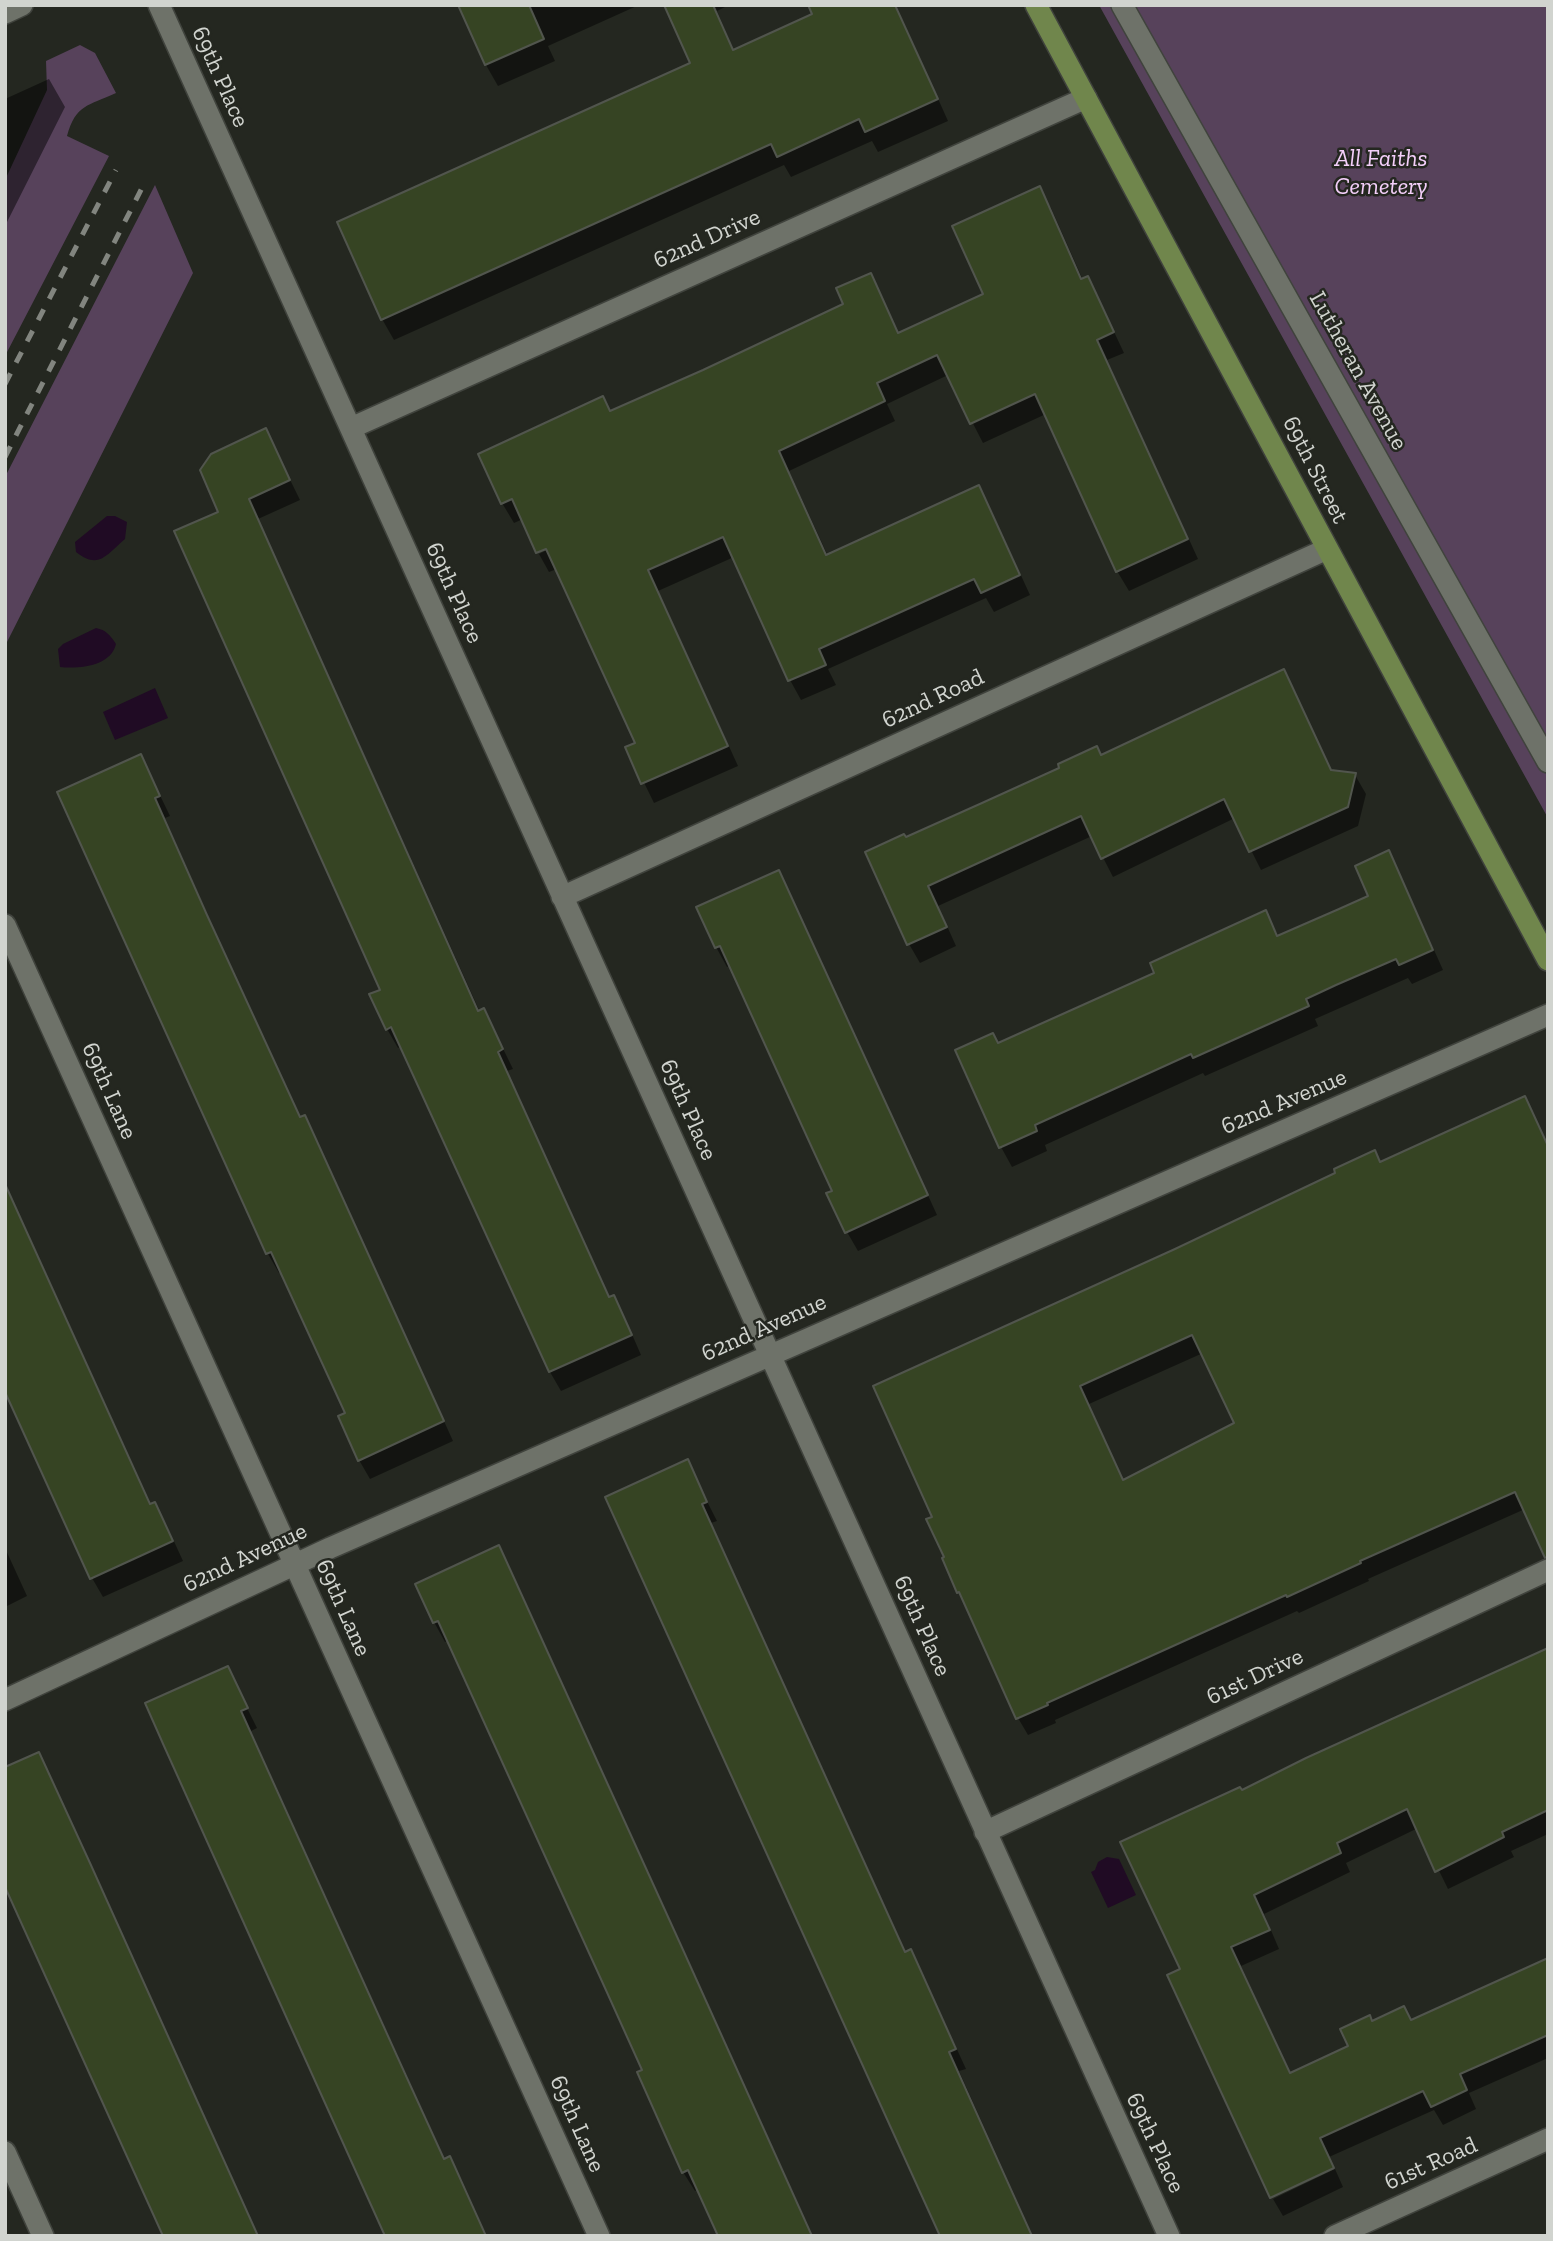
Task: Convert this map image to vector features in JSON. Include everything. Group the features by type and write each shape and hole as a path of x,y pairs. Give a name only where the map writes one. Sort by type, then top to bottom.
{"main road":[{"name":"69th Street","path":"1035,5 1548,960"}],"street":[{"path":"5,13 22,5"},
{"name":"69th Place","path":"159,5 1169,2236"},
{"name":"Lutheran Avenue","path":"1122,5 1548,762"},
{"name":"62nd Drive","path":"351,428 1086,98"},
{"name":"62nd Road","path":"562,897 1327,549"},
{"name":"69th Lane","path":"5,925 599,2236"},
{"name":"62nd Avenue","path":"5,1700 295,1563 1548,1015"},
{"name":"61st Drive","path":"985,1832 1548,1570"},
{"name":"61st Road","path":"1335,2236 1548,2139"},
{"path":"5,2152 43,2236"}],"green space":[{"name":"All Faiths Cemetery","path":"1099,5 1548,5 1548,818"},
{"path":"80,45 95,53 116,93 84,107 75,118 67,136 109,156 5,356 5,180 47,90 46,61"},
{"path":"155,185 193,273 5,646 5,477"}],"shaded area":[{"path":"107,516 115,516 127,522 125,539 97,560 91,560 76,552 75,542"},
{"path":"96,628 107,633 116,644 108,657 85,666 60,667 58,649"},
{"path":"155,688 168,718 115,740 103,712"},
{"path":"1107,1857 1119,1859 1136,1895 1108,1908 1091,1872 1095,1870 1098,1862"}],"building":[{"path":"458,5 529,5 544,39 485,65"},
{"path":"664,5 713,5 733,50 812,14 808,5 895,5 938,99 865,132 859,119 777,157 771,144 381,320 337,222 690,63"},
{"path":"1040,186 1081,279 1088,276 1114,332 1097,340 1188,539 1116,572 1035,394 970,424 937,355 877,383 885,401 779,451 826,555 979,485 1020,575 981,593 974,579 819,649 826,665 788,681 723,537 648,570 728,746 641,784 625,747 635,743 546,549 536,553 512,499 501,504 478,454 603,396 610,411 703,370 843,304 836,288 871,273 898,333 983,294 952,226"},
{"path":"266,428 290,480 249,499 478,1011 484,1008 503,1049 498,1052 609,1297 614,1295 632,1335 549,1372 391,1027 386,1030 369,994 380,990 174,531 218,512 200,470 211,454"},
{"path":"1284,669 1331,770 1356,773 1348,807 1249,852 1224,799 1101,859 1081,816 928,886 947,927 907,945 865,852 904,834 906,837 1059,768 1058,764 1097,746 1101,755"},
{"path":"141,754 160,796 155,798 207,915 300,1117 305,1115 444,1421 358,1461 338,1416 345,1413 271,1252 266,1254 57,792"},
{"path":"1389,850 1433,950 1399,965 1396,959 1336,985 1306,999 1309,1006 1193,1058 1191,1054 1035,1125 1037,1131 999,1148 955,1050 993,1033 998,1043 1154,973 1150,963 1266,910 1277,936 1368,896 1355,866"},
{"path":"779,870 928,1195 845,1233 826,1193 832,1191 720,946 715,948 696,907"},
{"path":"1525,1096 1548,1146 1548,1557 1545,1558 1515,1492 1016,1719 959,1592 957,1593 926,1519 932,1517 873,1386 1175,1249 1335,1173 1334,1169 1375,1150 1380,1162","holes":["1192,1335 1234,1423 1123,1480 1080,1386"]},
{"path":"5,1184 150,1504 155,1502 173,1541 90,1579 5,1392"},
{"path":"688,1459 707,1502 702,1504 905,1952 911,1949 956,2049 949,2052 1032,2236 940,2236 605,1497"},
{"path":"499,1545 812,2236 718,2236 688,2170 682,2173 637,2072 642,2070 605,1988 438,1621 433,1623 415,1584"},
{"path":"1548,1648 1548,1810 1502,1832 1504,1837 1435,1872 1407,1809 1337,1843 1341,1853 1254,1895 1270,1930 1231,1947 1290,2073 1348,2046 1340,2029 1370,2015 1372,2021 1404,2006 1411,2020 1548,1958 1548,2035 1460,2074 1467,2090 1431,2107 1423,2091 1320,2138 1334,2168 1270,2198 1167,1975 1180,1969 1120,1842 1240,1787 1242,1790"},
{"path":"228,1666 248,1708 241,1711 407,2078 444,2159 450,2156 486,2236 385,2236 145,1703"},
{"path":"39,1752 258,2236 163,2236 5,1887 5,1767"}],"railway":[{"path":"5,384 116,170"},
{"path":"5,457 144,184"}]}
